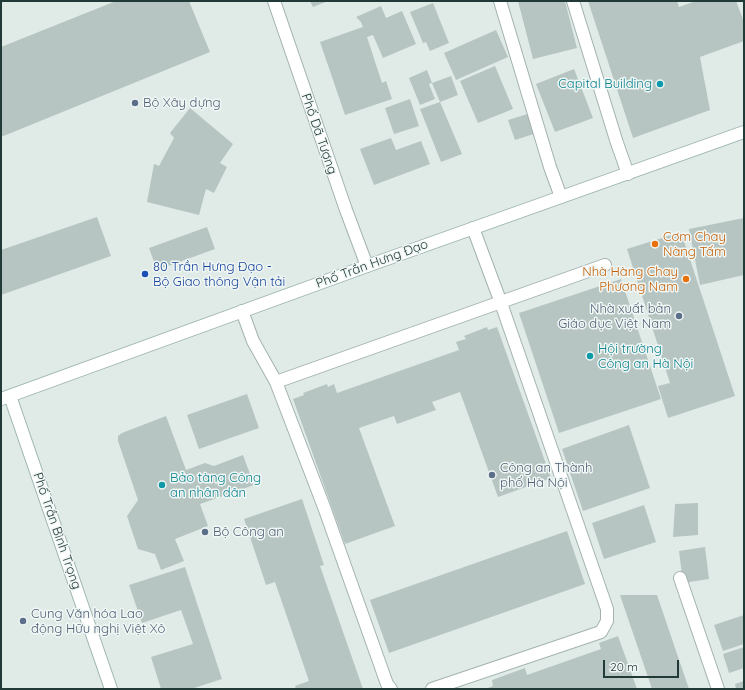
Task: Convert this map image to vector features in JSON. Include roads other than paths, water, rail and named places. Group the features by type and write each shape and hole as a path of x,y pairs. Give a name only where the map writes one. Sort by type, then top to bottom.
{"main road":[{"name":"Phố Dã Tượng","path":"274,1 346,210 367,266"},
{"path":"500,1 550,167 562,198"},
{"path":"573,1 616,143 628,174"},
{"name":"Phố Trần Hưng Đạo","path":"5,398 367,266 562,198 744,132"},
{"path":"432,689 601,632 607,621 607,610 501,303 473,228"},
{"path":"276,382 605,266"},
{"path":"242,311 253,341 276,382 324,507 387,684 391,689"},
{"name":"Phố Trần Bình Trọng","path":"5,398 111,689"},
{"path":"680,578 718,689"}],"place":[{"name":"Capital Building","path":"660,84"},
{"name":"Bộ Xây dựng","path":"135,103"},
{"name":"Cơm Chay Nàng Tấm","path":"655,244"},
{"name":"80 Trần Hưng Đạo - Bộ Giao thông Vận tải","path":"145,274"},
{"name":"Nhà Hàng Chay Phương Nam","path":"686,279"},
{"name":"Nhà xuất bản Giáo dục Việt Nam","path":"679,316"},
{"name":"Hội trường Công an Hà Nội","path":"590,356"},
{"name":"Công an Thành phố Hà Nội","path":"492,475"},
{"name":"Bảo tàng Công an nhân dân","path":"162,485"},
{"name":"Bộ Công an","path":"205,532"},
{"name":"Cung Văn hóa Lao động Hữu nghị Việt Xô","path":"23,621"}]}
